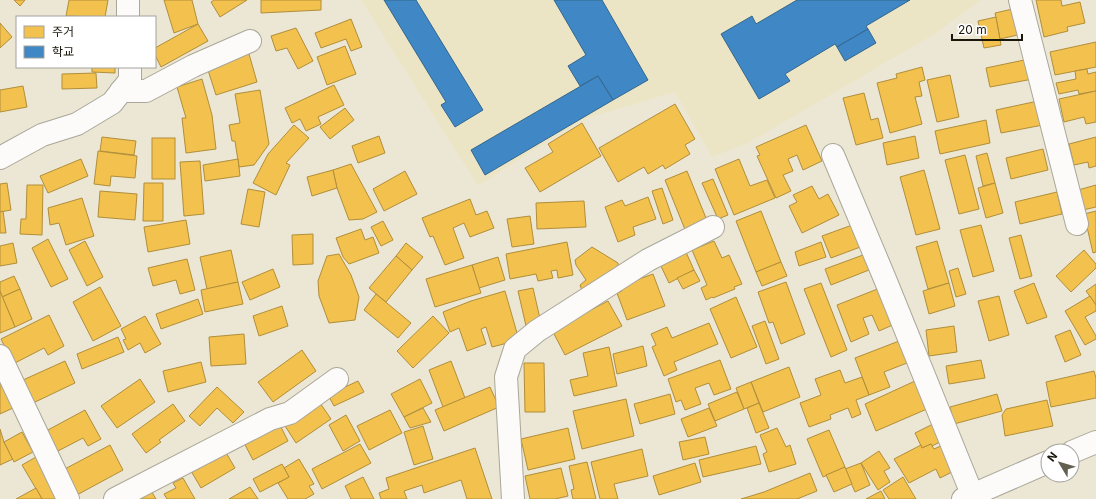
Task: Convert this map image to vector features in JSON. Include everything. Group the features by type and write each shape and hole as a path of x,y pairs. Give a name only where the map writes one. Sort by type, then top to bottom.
{"street":[{"path":"128,0 128,16"},
{"path":"1020,0 1077,224"},
{"path":"121,91 146,91 193,66 250,41"},
{"path":"0,158 42,134 77,124 112,103 130,80 130,68"},
{"path":"833,155 885,279 968,497 1040,466"},
{"path":"513,499 506,377 516,349 537,331 648,260 713,228"},
{"path":"0,356 68,499"},
{"path":"115,499 270,419 290,413 337,379"},
{"path":"1080,449 1096,442"}],"shaded area":[{"path":"361,0 981,0 936,33 750,142 712,157 675,92 587,118 478,186"}],"building: 주거":[{"path":"14,0 25,0 20,6"},
{"path":"69,0 108,0 105,16 66,16"},
{"path":"164,0 192,0 198,24 174,33"},
{"path":"214,0 247,0 220,17 211,2"},
{"path":"261,0 321,0 321,10 261,13"},
{"path":"1036,0 1061,0 1062,6 1080,2 1085,23 1067,27 1068,31 1044,37"},
{"path":"1017,8 1022,34 1000,39 995,13"},
{"path":"996,17 1001,45 984,48 978,21"},
{"path":"351,19 362,47 351,51 346,39 321,48 315,33"},
{"path":"0,23 12,37 0,48"},
{"path":"198,24 208,41 161,67 156,57 156,47"},
{"path":"296,28 313,61 298,69 287,48 276,51 271,36"},
{"path":"1096,42 1096,67 1055,75 1050,52"},
{"path":"345,46 356,74 327,85 317,57"},
{"path":"249,54 257,82 216,95 207,67"},
{"path":"1029,59 1033,79 990,87 986,68"},
{"path":"922,67 925,80 919,82 922,96 915,97 922,124 890,133 877,83 897,78 896,74"},
{"path":"92,68 115,68 115,73 92,72"},
{"path":"1087,69 1088,74 1096,72 1096,91 1079,94 1078,90 1059,94 1056,83 1076,79 1075,71"},
{"path":"96,73 97,88 62,89 62,74"},
{"path":"950,75 959,117 937,122 927,80"},
{"path":"202,79 212,115 216,149 186,153 182,118 186,118 177,87"},
{"path":"334,85 344,105 318,117 321,124 306,131 300,119 292,123 285,108"},
{"path":"23,86 27,107 0,112 0,90"},
{"path":"260,90 269,144 254,165 239,167 235,141 232,141 229,125 240,123 235,94"},
{"path":"1096,91 1096,122 1086,124 1084,117 1064,122 1059,99"},
{"path":"864,93 871,120 878,118 883,138 856,145 843,98"},
{"path":"1038,101 1043,125 1001,133 996,110"},
{"path":"675,104 695,139 685,145 690,154 665,169 663,165 648,174 644,167 618,182 599,148"},
{"path":"345,108 354,120 330,139 320,127"},
{"path":"986,120 990,143 940,154 935,131"},
{"path":"582,123 601,156 540,192 525,168 553,152 548,144"},
{"path":"294,125 309,138 286,163 290,165 276,195 253,183 268,154"},
{"path":"806,125 822,161 803,170 797,155 788,159 793,171 783,175 791,191 776,198 757,156 760,155 756,147"},
{"path":"379,136 385,153 358,163 352,146"},
{"path":"915,136 919,158 887,165 883,143"},
{"path":"102,137 136,141 134,155 100,151"},
{"path":"1096,137 1096,166 1089,168 1088,162 1074,165 1069,144"},
{"path":"152,138 175,138 175,179 152,179"},
{"path":"1043,149 1048,170 1011,179 1006,158"},
{"path":"98,151 137,156 135,178 111,176 110,186 94,184"},
{"path":"987,153 995,183 983,186 976,156"},
{"path":"965,155 979,209 959,214 945,160"},
{"path":"81,159 88,176 48,193 40,176"},
{"path":"238,159 240,176 205,181 203,165"},
{"path":"739,159 750,186 767,180 775,198 734,215 715,169"},
{"path":"200,161 204,214 184,216 180,162"},
{"path":"351,164 377,212 363,219 349,220 337,188 333,170"},
{"path":"333,170 337,188 312,196 307,177"},
{"path":"924,170 940,229 916,235 900,177"},
{"path":"405,171 417,194 384,211 373,189"},
{"path":"687,171 708,223 686,232 665,180"},
{"path":"713,179 728,215 718,219 702,183"},
{"path":"7,183 11,210 0,212 0,184"},
{"path":"144,183 163,183 163,221 143,221"},
{"path":"995,183 1003,213 986,218 978,188"},
{"path":"27,185 43,185 42,235 20,234 21,219 26,219"},
{"path":"1096,185 1096,207 1083,210 1078,190"},
{"path":"812,186 819,199 828,194 839,215 802,233 789,206 797,202 793,195"},
{"path":"662,188 673,220 663,224 652,191"},
{"path":"248,189 265,192 259,227 241,224"},
{"path":"100,191 137,194 135,220 98,217"},
{"path":"1057,192 1062,214 1020,224 1015,202"},
{"path":"648,197 656,219 633,227 635,235 618,242 605,207 622,200 625,206"},
{"path":"82,198 94,236 66,245 59,223 50,225 48,208"},
{"path":"470,199 476,215 487,211 494,228 470,237 464,223 453,228 464,258 445,265 433,236 430,237 422,218"},
{"path":"584,201 586,227 537,229 536,203"},
{"path":"3,211 6,233 0,233 0,212"},
{"path":"761,211 781,262 756,272 736,221"},
{"path":"1096,211 1096,252 1093,253 1084,214"},
{"path":"530,216 534,244 512,247 507,219"},
{"path":"186,220 190,244 148,252 144,227"},
{"path":"383,221 393,240 381,246 371,227"},
{"path":"855,224 863,246 831,258 822,236"},
{"path":"981,225 994,271 973,277 960,230"},
{"path":"361,229 365,240 373,237 379,253 349,264 343,257 336,238"},
{"path":"313,234 313,264 293,265 292,235"},
{"path":"1021,235 1032,276 1020,279 1009,238"},
{"path":"48,239 68,279 51,287 32,248"},
{"path":"85,241 103,277 87,286 69,250"},
{"path":"714,241 722,258 729,255 742,284 734,287 735,289 706,300 701,288 707,285 692,250"},
{"path":"937,241 949,283 928,289 916,247"},
{"path":"567,242 573,275 558,278 557,270 551,271 553,278 538,281 536,274 510,279 506,254"},
{"path":"821,242 826,257 799,266 795,252"},
{"path":"13,243 17,263 0,266 0,246"},
{"path":"406,243 423,257 412,270 396,256"},
{"path":"592,247 618,263 618,271 584,296 580,285 586,280 576,265 575,260"},
{"path":"231,250 238,282 207,289 200,257"},
{"path":"685,250 694,270 669,283 659,262"},
{"path":"1084,250 1096,264 1096,268 1071,292 1056,276"},
{"path":"339,254 351,275 359,297 355,320 329,323 319,296 318,281 327,256"},
{"path":"863,255 869,270 831,285 825,269"},
{"path":"396,256 412,270 386,302 369,288"},
{"path":"498,257 505,280 479,288 472,265"},
{"path":"187,259 195,290 180,294 176,280 153,286 148,268"},
{"path":"781,262 787,276 762,286 756,272"},
{"path":"472,265 481,293 435,307 426,279"},
{"path":"958,268 966,294 956,297 949,271"},
{"path":"273,269 280,287 250,300 242,282"},
{"path":"694,270 700,281 683,289 677,278"},
{"path":"653,274 665,306 627,320 617,293 622,291 620,286"},
{"path":"14,276 20,289 2,297 0,282"},
{"path":"238,282 243,304 205,312 201,290"},
{"path":"786,282 805,334 781,344 773,322 769,323 758,292"},
{"path":"821,283 847,350 831,357 804,289"},
{"path":"949,283 955,306 929,314 923,291"},
{"path":"1034,283 1047,317 1027,324 1014,291"},
{"path":"1096,284 1096,305 1086,291"},
{"path":"100,287 121,326 93,341 73,302"},
{"path":"533,288 541,323 526,326 518,291"},
{"path":"880,288 895,324 879,331 872,315 863,318 869,334 851,342 837,305"},
{"path":"20,289 32,319 15,327 2,297"},
{"path":"0,291 15,327 0,333"},
{"path":"505,291 519,340 492,347 486,327 481,329 486,344 467,351 459,328 450,332 443,312 471,301"},
{"path":"376,294 411,323 398,338 364,310"},
{"path":"999,296 1009,335 989,341 978,301"},
{"path":"1090,296 1096,305 1096,311 1085,317 1096,336 1096,339 1085,345 1065,311"},
{"path":"736,297 757,347 731,358 710,309"},
{"path":"198,299 203,314 161,329 156,314"},
{"path":"608,301 622,326 565,355 552,330"},
{"path":"282,306 288,326 259,336 253,316"},
{"path":"49,315 64,346 48,355 44,348 13,364 1,339"},
{"path":"145,316 161,344 145,353 140,343 128,350 123,340 126,339 121,329"},
{"path":"433,316 449,333 413,368 397,351"},
{"path":"765,321 779,359 766,364 752,326"},
{"path":"709,323 718,344 674,362 677,370 664,376 652,347 656,345 651,334 667,327 672,338"},
{"path":"954,326 957,352 929,356 926,330"},
{"path":"1070,330 1081,355 1065,362 1055,336"},
{"path":"244,334 246,364 211,366 209,337"},
{"path":"118,337 124,352 82,369 77,354"},
{"path":"899,341 907,363 884,372 890,387 869,395 855,358"},
{"path":"643,346 647,366 617,374 613,354"},
{"path":"609,347 617,386 574,396 570,380 588,376 583,353"},
{"path":"302,350 316,371 273,402 258,382"},
{"path":"720,360 731,389 714,395 709,383 695,388 701,404 685,410 681,400 676,402 668,379"},
{"path":"981,360 985,378 949,384 946,366"},
{"path":"65,361 75,383 33,403 23,380"},
{"path":"451,361 465,398 443,407 429,370"},
{"path":"201,362 206,382 168,392 163,371"},
{"path":"524,363 544,363 545,412 525,412"},
{"path":"789,367 800,397 763,412 751,382"},
{"path":"840,370 845,383 862,377 869,395 856,400 861,414 852,418 848,408 830,415 831,419 809,427 800,403 821,395 815,379"},
{"path":"1094,371 1096,378 1096,398 1051,407 1046,382"},
{"path":"140,379 155,402 117,428 101,406"},
{"path":"420,379 432,403 404,417 391,394"},
{"path":"358,381 364,392 334,406 328,395"},
{"path":"915,381 927,409 876,431 865,404"},
{"path":"751,382 759,403 744,409 736,388"},
{"path":"1,383 13,408 0,414 0,384"},
{"path":"217,387 244,412 233,423 217,408 200,426 189,416"},
{"path":"490,387 499,407 444,431 435,410"},
{"path":"737,392 744,409 715,421 708,404"},
{"path":"670,394 675,414 640,424 634,404"},
{"path":"997,394 1002,411 954,424 950,407"},
{"path":"626,399 634,436 582,449 573,411"},
{"path":"1047,400 1053,426 1005,436 1002,415 1006,409"},
{"path":"320,403 331,419 296,443 285,426"},
{"path":"759,403 769,428 756,433 747,408"},
{"path":"173,404 185,421 159,440 161,442 146,453 132,434"},
{"path":"423,408 431,422 410,428 404,417"},
{"path":"709,408 717,426 688,437 681,419"},
{"path":"85,410 101,439 88,446 83,438 58,451 46,431"},
{"path":"390,410 402,433 369,450 357,426"},
{"path":"346,415 360,441 343,451 329,425"},
{"path":"935,423 944,440 932,446 931,444 922,448 915,433"},
{"path":"280,425 288,441 253,460 243,441"},
{"path":"423,426 433,459 414,465 404,432"},
{"path":"568,428 575,459 528,470 521,439"},
{"path":"777,428 786,447 790,445 796,464 769,472 763,454 767,452 760,435"},
{"path":"0,429 4,442 13,459 0,465"},
{"path":"829,430 845,467 823,477 807,439"},
{"path":"22,432 33,452 14,462 4,442"},
{"path":"705,437 709,454 683,460 679,442"},
{"path":"360,444 371,463 322,489 312,469"},
{"path":"931,444 934,449 943,445 956,470 940,478 936,469 909,483 894,459 921,445 922,448"},
{"path":"110,445 123,470 75,496 61,471"},
{"path":"756,446 761,464 703,477 699,460"},
{"path":"475,448 492,499 467,499 461,480 424,493 422,485 404,491 407,499 381,499 379,493 389,489 386,478"},
{"path":"642,449 648,476 614,484 618,499 600,499 591,462"},
{"path":"225,451 235,468 201,488 191,471"},
{"path":"879,451 890,468 884,471 890,482 878,490 861,463"},
{"path":"36,457 59,499 42,499 22,465"},
{"path":"299,459 314,484 309,486 314,494 305,499 288,499 278,483 289,477 284,468"},
{"path":"587,462 596,499 573,499 571,490 574,489 569,466"},
{"path":"695,463 701,482 659,495 653,476"},
{"path":"861,463 870,485 855,492 845,469"},
{"path":"282,464 289,477 260,492 253,479"},
{"path":"845,467 852,484 834,492 826,475"},
{"path":"561,468 568,496 555,499 530,499 525,476"},
{"path":"810,473 817,491 797,499 741,499 764,492"},
{"path":"363,477 374,499 351,499 345,486"},
{"path":"903,477 916,499 889,499 883,490"},
{"path":"183,478 195,499 167,499 164,494 176,488 173,483"},
{"path":"250,487 258,499 229,499"},
{"path":"36,488 42,499 16,499"},
{"path":"150,489 156,499 133,499"},
{"path":"881,491 885,499 866,499"}],"building: 학교":[{"path":"384,0 416,0 483,110 455,127 441,105 446,102"},
{"path":"554,0 602,0 648,80 613,100 598,76 580,86 568,66 586,55"},
{"path":"797,0 910,0 866,26 868,29 837,47 835,44 785,74 790,81 759,99 721,34 752,16 756,24"},
{"path":"868,29 876,43 845,61 837,47"},
{"path":"598,76 613,100 485,175 471,150"}]}
